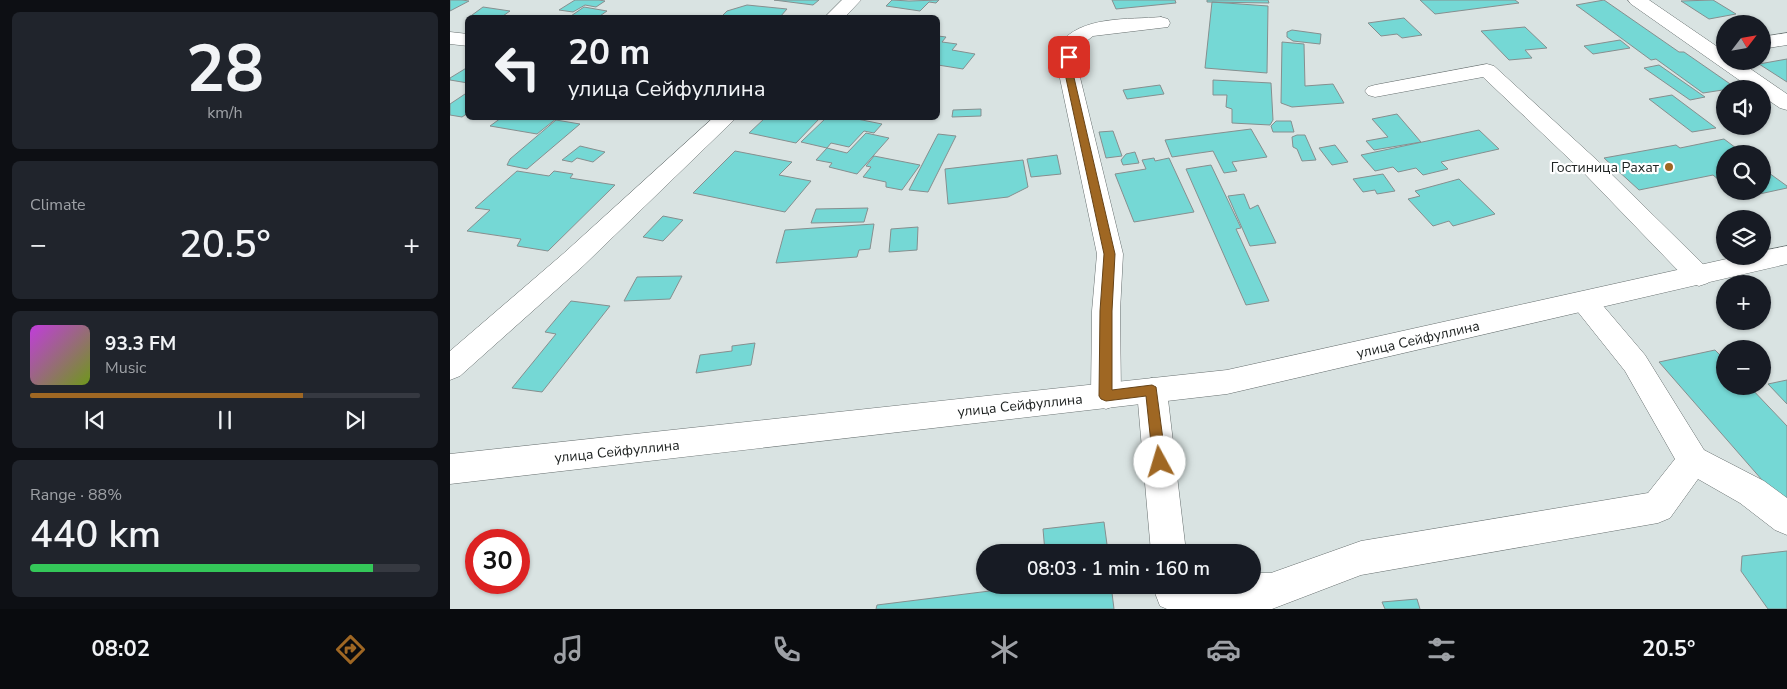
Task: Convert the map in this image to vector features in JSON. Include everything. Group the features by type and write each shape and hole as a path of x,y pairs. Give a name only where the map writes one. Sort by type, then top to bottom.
{"street":[{"path":"836,15 852,0"},
{"path":"1637,0 1716,52"},
{"path":"1106,396 1106,311 1110,254 1068,69 1069,45 1087,31 1115,26 1161,23"},
{"path":"450,38 465,40"},
{"path":"1771,42 1787,39"},
{"path":"1375,91 1487,70 1591,167 1699,276"},
{"path":"1741,70 1787,104"},
{"path":"450,368 573,260 723,120"},
{"name":"улица Сейфуллина","path":"454,473 1227,382 1786,255"},
{"path":"1584,302 1635,363 1693,460 1752,492 1787,519"},
{"path":"1152,390 1168,544"},
{"path":"1173,596 1271,591 1361,558 1658,507 1693,460"}],"building":[{"path":"450,0 462,0 469,1 450,11"},
{"path":"575,0 605,1 596,7 585,5 573,12 559,10"},
{"path":"774,0 819,0 813,5"},
{"path":"892,0 939,0 936,3 929,2 920,11 886,6"},
{"path":"1112,0 1175,0 1176,3 1116,9"},
{"path":"1207,0 1268,0 1269,3 1207,2"},
{"path":"1420,0 1515,0 1519,3 1435,14"},
{"path":"1604,0 1679,52 1684,52 1724,80 1716,80 1716,91 1703,93 1656,59 1651,60 1576,5"},
{"path":"1713,0 1736,14 1716,15 1716,18 1709,19 1681,1"},
{"path":"1212,2 1268,6 1267,73 1205,68"},
{"path":"747,5 787,9 782,15 723,15 727,11"},
{"path":"483,7 510,11 504,15 472,15"},
{"path":"584,7 607,11 601,15 572,15"},
{"path":"1404,18 1422,35 1402,38 1397,34 1381,36 1368,23"},
{"path":"1525,27 1547,48 1525,50 1532,58 1509,60 1481,31"},
{"path":"1292,30 1321,34 1320,44 1293,41 1287,37 1287,32"},
{"path":"940,36 946,37 942,42 957,44 952,50 975,54 963,69 940,65"},
{"path":"1620,40 1630,48 1593,54 1584,46"},
{"path":"1282,42 1304,44 1305,86 1333,84 1344,103 1292,107 1281,103"},
{"path":"1787,59 1787,82 1768,70 1771,70 1771,62"},
{"path":"1659,65 1705,97 1690,100 1644,68"},
{"path":"465,69 465,82 450,80 450,78"},
{"path":"1213,80 1271,83 1273,120 1270,125 1232,123 1232,109 1226,107 1227,95 1213,95"},
{"path":"1160,85 1164,94 1127,99 1123,90"},
{"path":"465,94 465,115 462,117 450,115 450,104"},
{"path":"1672,95 1716,128 1692,132 1649,99"},
{"path":"981,109 981,116 952,117 953,110"},
{"path":"1397,114 1421,142 1374,150 1366,141 1388,137 1372,119"},
{"path":"498,120 554,120 537,134 490,126"},
{"path":"556,120 580,124 527,169 507,165 510,159"},
{"path":"763,120 818,120 796,143 749,133"},
{"path":"824,120 862,120 882,124 874,133 864,131 849,147 831,143 827,148 801,142"},
{"path":"1276,121 1291,121 1294,132 1273,132 1271,126"},
{"path":"1251,129 1267,157 1232,162 1237,171 1224,173 1213,151 1172,157 1165,140"},
{"path":"1479,130 1499,149 1441,162 1448,169 1423,175 1416,168 1398,172 1393,167 1375,171 1361,155"},
{"path":"1113,131 1122,156 1106,158 1099,132"},
{"path":"866,133 889,138 857,174 829,167 832,163 816,160 827,148 847,153"},
{"path":"938,134 956,136 928,192 909,190"},
{"path":"1305,135 1316,160 1302,161 1297,149 1293,147 1292,137"},
{"name":"Гостиница Рахат","path":"1724,139 1732,145 1716,145 1716,178 1713,175 1639,190 1604,158 1676,145 1680,148"},
{"path":"1335,145 1348,162 1332,165 1319,148"},
{"path":"580,146 605,152 593,162 577,158 572,162 562,160"},
{"path":"735,151 792,162 779,175 811,181 785,212 693,193"},
{"path":"1135,152 1139,163 1123,165 1121,160 1126,154"},
{"path":"1057,155 1061,174 1031,177 1027,159"},
{"path":"874,156 920,165 902,190 886,187 886,182 863,177 871,167 866,166"},
{"path":"1154,158 1155,161 1169,158 1194,212 1134,222 1115,174 1146,169 1142,160"},
{"path":"1023,160 1028,187 1008,197 948,204 945,169"},
{"path":"1211,165 1241,228 1236,229 1269,301 1246,305 1186,169"},
{"path":"517,171 549,176 554,171 573,174 570,178 615,185 548,251 517,246 521,239 467,231 490,210 475,208"},
{"path":"1383,174 1395,191 1377,194 1375,190 1363,192 1353,179"},
{"path":"1771,174 1787,186 1787,188 1771,191"},
{"path":"1459,179 1495,214 1453,226 1449,221 1433,226 1408,199 1420,196 1415,191"},
{"path":"1244,194 1250,209 1258,205 1276,243 1250,246 1228,196"},
{"path":"868,208 864,222 811,223 816,209"},
{"path":"663,216 683,220 663,241 643,237"},
{"path":"874,224 870,249 859,250 857,257 776,263 785,230"},
{"path":"918,227 917,250 889,252 891,229"},
{"path":"682,276 670,299 624,301 637,277"},
{"path":"571,301 610,306 542,392 512,388 556,334 545,332"},
{"path":"755,343 751,365 696,373 700,355 732,351 732,346"},
{"path":"1715,350 1716,395 1758,395 1787,426 1787,503 1783,504 1659,362"},
{"path":"1787,380 1787,404 1771,387 1771,383"},
{"path":"1104,522 1107,544 1044,544 1043,529"},
{"path":"1787,551 1787,609 1768,609 1741,571 1742,556"},
{"path":"976,593 1112,594 1114,609 876,609 877,605"},
{"path":"1417,599 1420,609 1385,609 1382,602"}],"place":[{"name":"Гостиница Рахат","path":"1669,167"}],"route":[{"path":"1069,57 1068,69 1110,254 1106,311 1106,396 1152,390 1160,462"}]}
